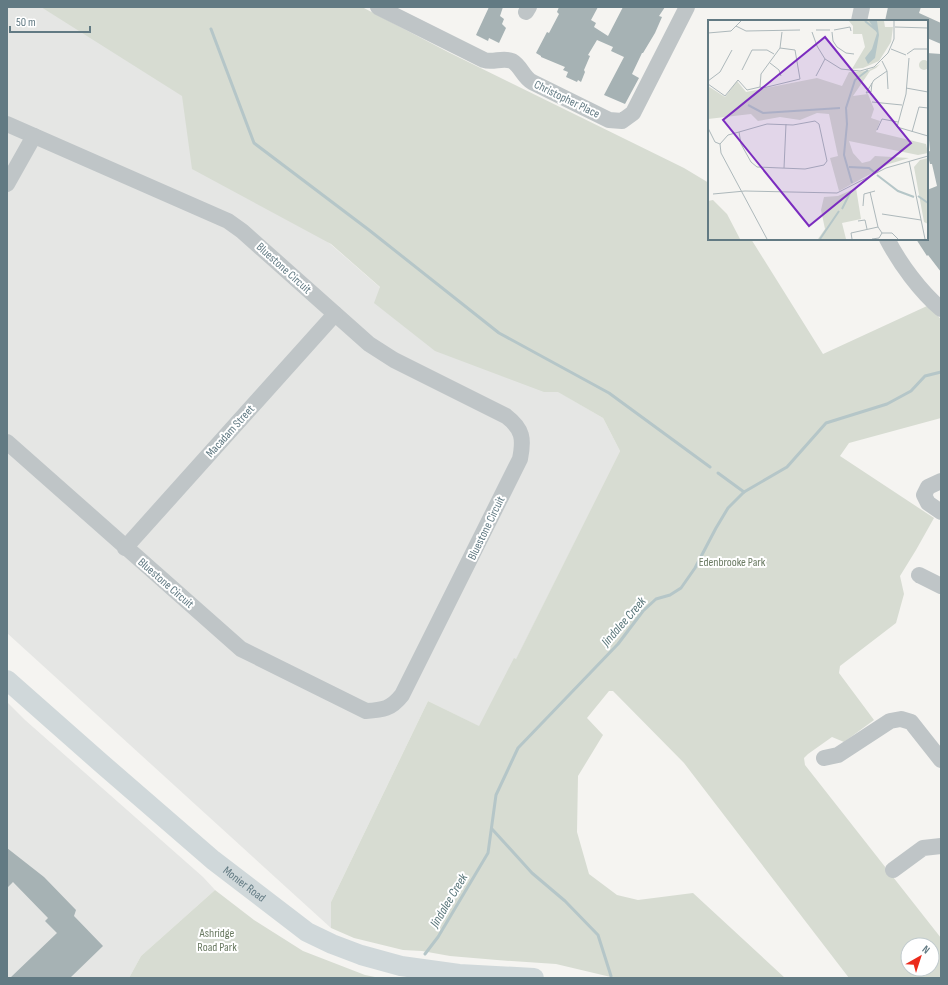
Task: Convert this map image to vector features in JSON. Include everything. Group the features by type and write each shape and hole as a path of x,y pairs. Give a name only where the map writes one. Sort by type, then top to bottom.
{"main road":[{"name":"Monier Road","path":"7,680 213,860 307,932 332,944 361,955 401,966 459,974 534,978"}],"street":[{"name":"Christopher Place","path":"378,7 485,61 505,60 512,62 518,66 526,77 532,82 609,120 622,121 633,113 687,7"},
{"path":"858,20 862,7"},
{"name":"Bluestone Circuit","path":"7,124 228,221 242,231 369,344 394,360 506,416 514,422 522,435 522,448 520,459 402,695 395,704 382,710 366,711 241,649 125,548 7,442"},
{"path":"7,184 34,136"},
{"path":"888,240 915,280 941,309"},
{"name":"Macadam Street","path":"125,548 335,314"},
{"path":"941,481 928,487 924,495 928,503 941,512"},
{"path":"919,575 941,586"},
{"path":"824,758 838,755 890,721 901,719 911,722 941,760"},
{"path":"893,870 923,848 941,846"}],"shaded area":[{"path":"7,7 57,7 193,96 320,235 391,297 525,372 603,418 620,451 482,728 428,701 331,902 331,928 7,633"},
{"path":"7,702 25,720 203,877 215,890 141,956 129,978 7,978"}],"green space":[{"name":"Edenbrooke Park","path":"41,7 362,7 448,52 684,168 708,182 708,240 752,240 823,354 927,306 941,319 941,418 849,443 840,456 934,518 900,576 904,594 896,623 840,666 839,673 874,720 844,742 832,737 804,758 805,765 941,938 941,978 849,978 684,763 613,691 609,691 587,718 603,735 578,776 577,832 589,874 617,895 638,900 693,893 785,978 615,978 556,964 450,956 422,951 403,950 354,938 331,928 331,902 428,701 479,726 514,658 516,659 620,451 603,418 558,392 544,392 435,351 374,303 380,287 331,244 192,169 182,96"},
{"name":"Ashridge Road Park","path":"215,890 254,920 303,951 365,975 380,978 129,978 141,956"}],"building":[{"path":"489,7 503,7 500,16 504,19 502,24 506,28 499,43 489,38 488,41 476,35"},
{"path":"559,7 598,7 591,20 596,23 594,27 608,36 623,7 665,7 659,16 662,17 655,33 642,53 632,74 639,78 625,104 604,95 624,57 611,51 613,47 597,40 588,55 590,56 581,82 578,80 577,82 566,77 568,72 563,70 565,67 541,57 536,53 559,14 557,12"},
{"path":"888,7 921,7 919,13 941,23 941,44 928,38 928,20 885,20"},
{"path":"928,53 941,54 941,272 928,255 927,256 917,240 928,240 928,190 937,186 932,164 930,164 928,156 928,152 930,151 928,129"},
{"path":"7,848 44,877 76,910 74,916 103,946 70,978 10,978 57,933 45,921 48,918 13,882 7,888"}],"waterway":[{"path":"211,29 254,143 369,230 499,333 609,393 710,467"},
{"name":"Jindalee Creek","path":"425,954 438,937 488,853 496,795 518,748 618,644 643,611 656,599 670,595 681,588 695,568 728,508 744,492 787,467 826,423 887,404 911,391 925,376 941,372"},
{"path":"718,473 744,492"},
{"path":"492,829 532,873 565,901 598,935 611,976"}]}
